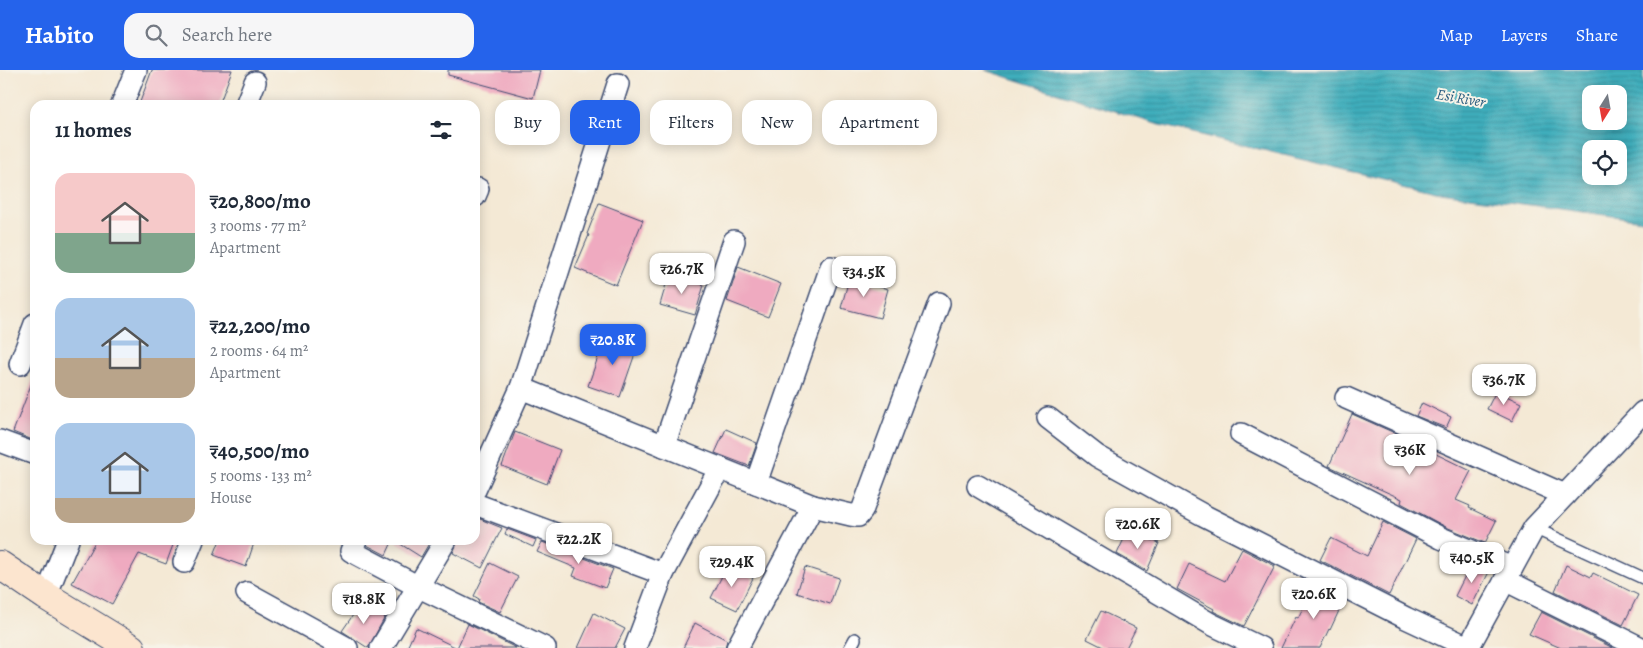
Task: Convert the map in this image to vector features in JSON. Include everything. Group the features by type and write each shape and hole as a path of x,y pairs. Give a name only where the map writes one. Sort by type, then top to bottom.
{"street":[{"path":"124,100 136,70"},
{"path":"248,100 255,82"},
{"path":"480,479 521,388 618,84"},
{"path":"664,446 734,241"},
{"path":"756,483 831,266"},
{"path":"521,388 813,506 858,516 862,512 938,303"},
{"path":"20,364 30,337"},
{"path":"1346,398 1565,495"},
{"path":"1048,418 1097,456 1203,515 1406,618 1468,647 1534,528 1643,412"},
{"path":"1241,434 1441,538 1641,648"},
{"path":"0,441 30,452"},
{"path":"635,648 663,574 720,468"},
{"path":"978,486 1211,624 1261,648"},
{"path":"480,506 663,574"},
{"path":"737,648 813,506"},
{"path":"46,596 66,545"},
{"path":"184,562 191,545"},
{"path":"354,545 351,551 417,586 545,648"},
{"path":"381,648 443,545"},
{"path":"0,565 46,596 131,648"},
{"path":"247,593 347,648"}],"lane":[{"path":"1534,528 1643,578"}],"water":[{"name":"Esi River","path":"985,70 1643,70 1643,220 1440,193 1156,124"}],"building":[{"path":"152,70 232,70 221,100 141,100"},
{"path":"448,70 540,70 533,98 448,75"},
{"path":"599,203 643,220 616,285 575,268 589,235 587,234"},
{"path":"738,267 781,284 768,317 727,301"},
{"path":"669,274 704,285 695,315 660,305"},
{"path":"849,279 888,289 880,318 841,308"},
{"path":"606,334 638,345 620,397 588,386"},
{"path":"30,387 30,439 13,432"},
{"path":"1496,391 1521,403 1512,421 1487,409"},
{"path":"1422,403 1451,417 1446,428 1416,416"},
{"path":"1352,414 1435,451 1434,453 1471,471 1456,500 1496,521 1485,543 1446,527 1401,503 1402,499 1329,466"},
{"path":"726,429 757,443 749,466 715,453"},
{"path":"515,432 560,450 547,484 502,466"},
{"path":"480,519 502,528 482,568 453,553 456,545 480,545"},
{"path":"1383,522 1416,539 1389,595 1320,560 1331,538 1367,556"},
{"path":"507,529 536,540 533,547 505,534"},
{"path":"1128,530 1159,543 1147,571 1117,554"},
{"path":"542,542 613,569 605,588 573,576 576,568 537,552"},
{"path":"93,545 173,545 166,564 139,554 112,604 72,583"},
{"path":"218,545 253,545 246,567 214,555"},
{"path":"367,545 391,545 386,555"},
{"path":"402,545 428,545 421,557"},
{"path":"1242,549 1275,566 1244,626 1213,611 1214,609 1177,589 1189,564 1225,581"},
{"path":"490,563 518,577 500,612 478,602 479,599 474,596"},
{"path":"1471,564 1489,572 1472,605 1455,596"},
{"path":"1566,565 1591,577 1593,573 1638,595 1623,625 1555,591"},
{"path":"727,566 753,578 737,610 711,598"},
{"path":"805,567 839,578 830,604 797,593"},
{"path":"1314,585 1344,600 1330,630 1320,648 1281,648 1296,617 1298,618"},
{"path":"362,602 385,617 368,648 342,631"},
{"path":"1101,611 1136,628 1126,648 1105,648 1087,639"},
{"path":"1541,612 1613,648 1561,648 1529,634"},
{"path":"594,613 625,629 615,648 578,648"},
{"path":"695,623 727,640 725,648 683,648"},
{"path":"468,624 516,648 457,648"},
{"path":"416,628 457,648 407,648"}]}
